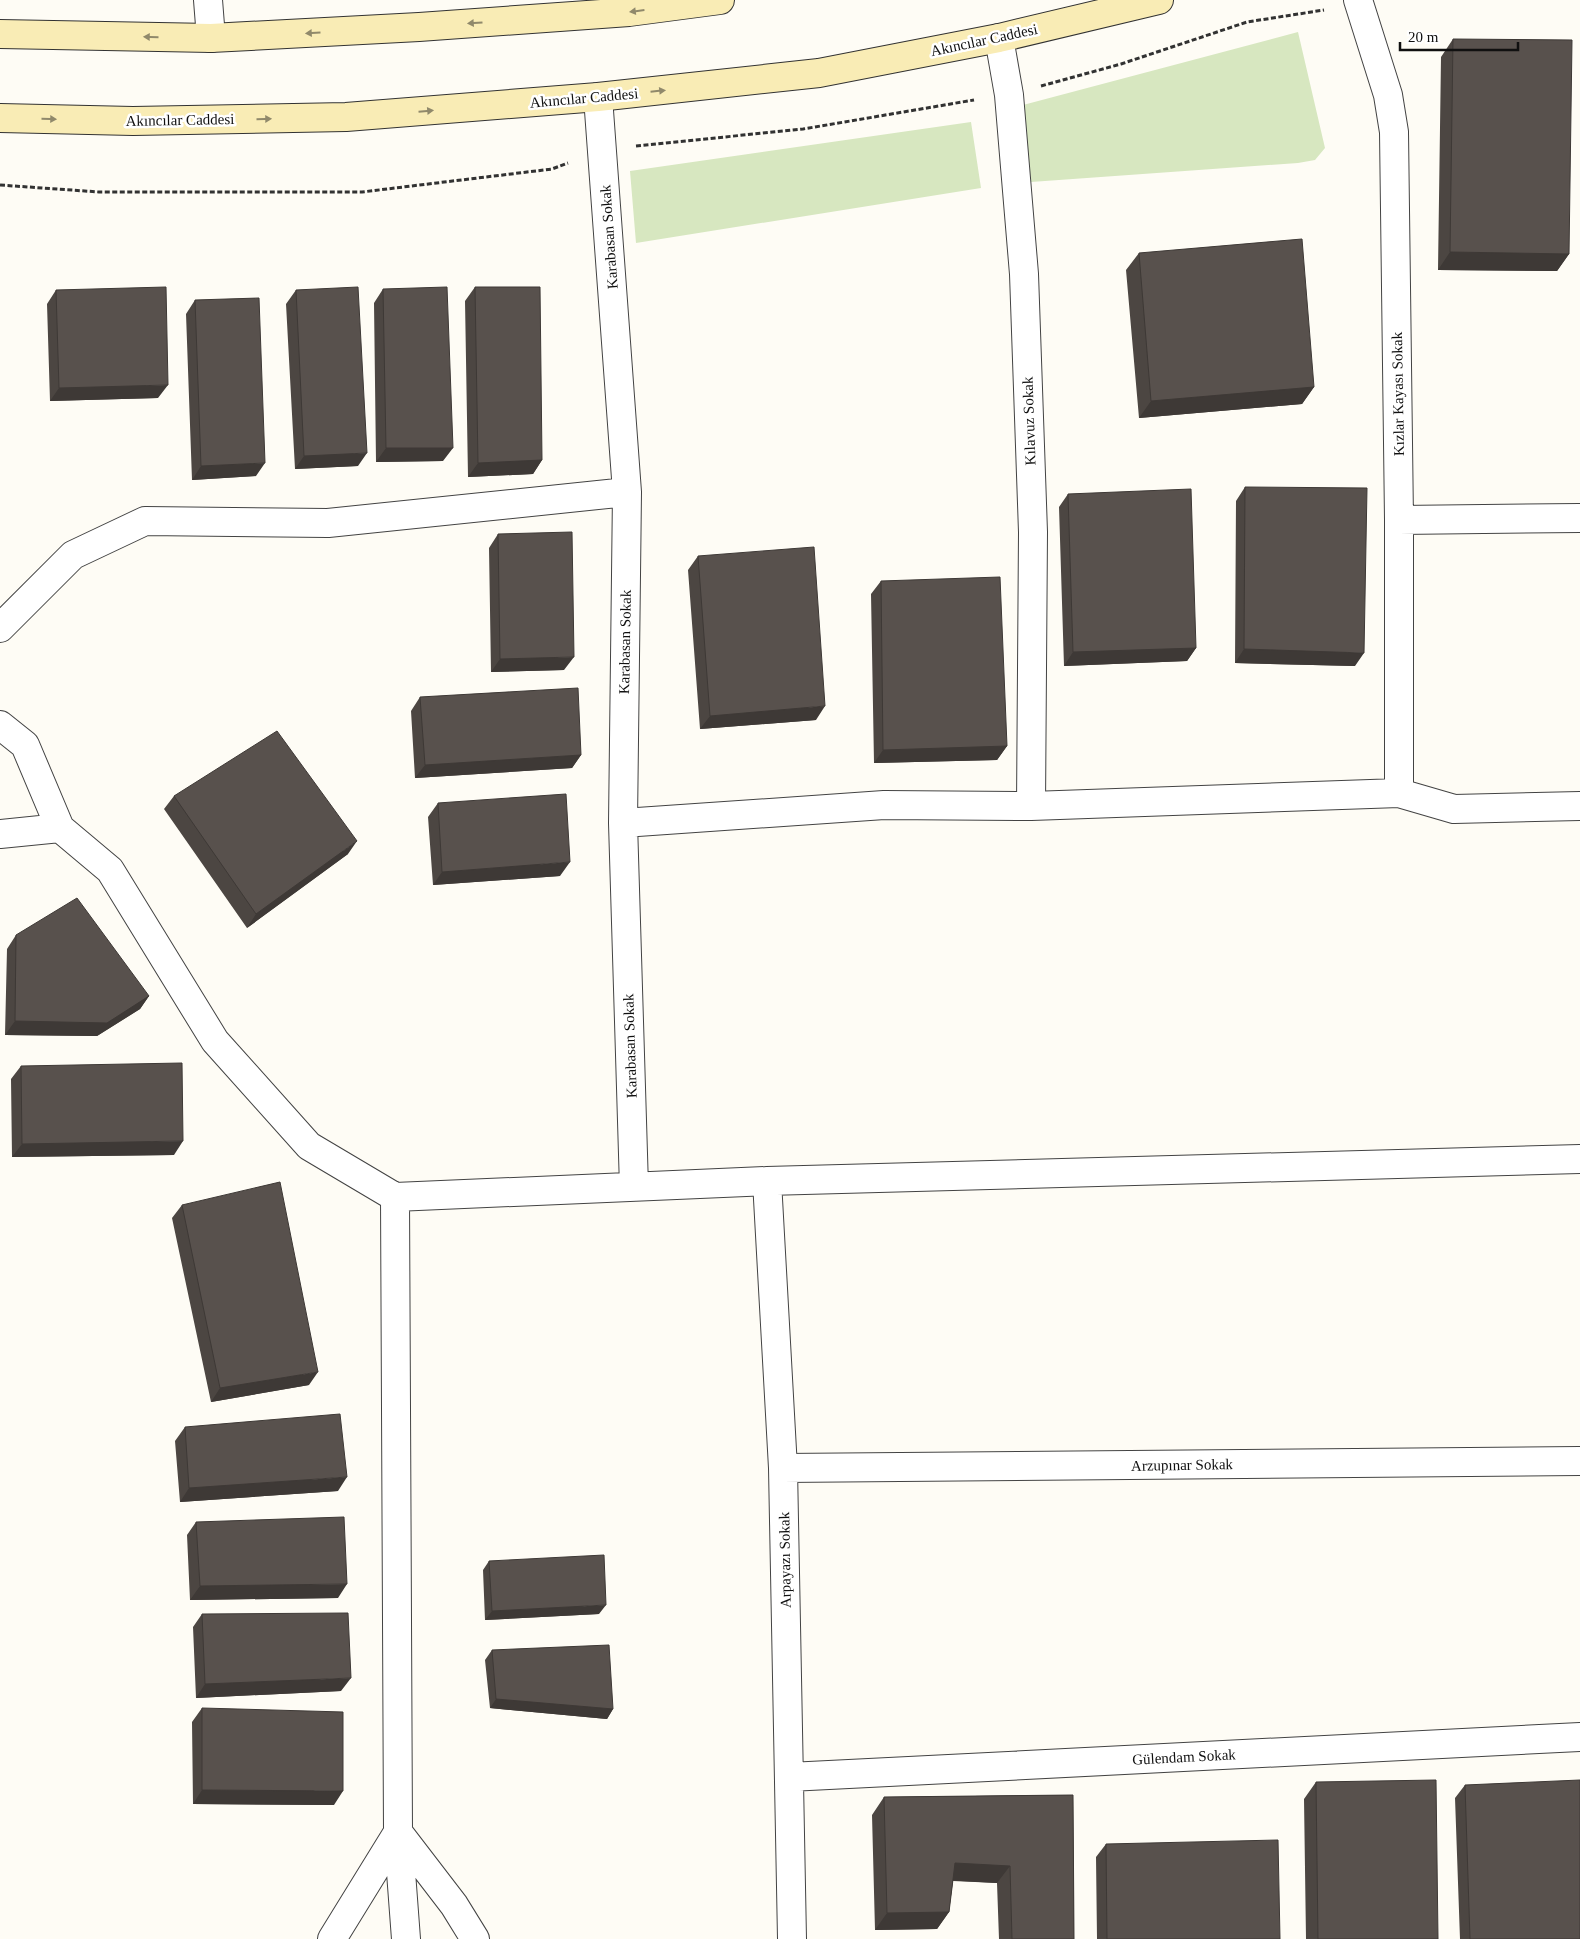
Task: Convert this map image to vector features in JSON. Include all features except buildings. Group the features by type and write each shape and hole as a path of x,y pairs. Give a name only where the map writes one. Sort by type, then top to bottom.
{"main road":[{"path":"0,34 212,38 419,27 629,12 720,0"},
{"name":"Akıncılar Caddesi","path":"0,118 133,121 346,117 598,98 819,73 999,38 1159,0"}],"street":[{"path":"208,0 212,38"},
{"name":"Kızlar Kayası Sokak","path":"1359,2 1388,95 1394,132 1399,520 1399,793"},
{"name":"Kılavuz Sokak","path":"999,38 1009,95 1024,274 1033,522 1031,806"},
{"name":"Karabasan Sokak","path":"598,98 627,492 623,823 634,1187"},
{"path":"0,628 73,555 145,521 328,523 627,492"},
{"path":"1399,520 1580,518"},
{"path":"0,725 25,745 60,828 110,870 215,1041 309,1146 395,1197 767,1182 1580,1159"},
{"path":"623,823 884,805 1031,806 1399,793 1454,809 1580,806"},
{"path":"0,834 60,828"},
{"name":"Arpayazı Sokak","path":"767,1182 783,1468 792,1939"},
{"path":"395,1197 398,1832 406,1939"},
{"name":"Arzupınar Sokak","path":"783,1468 1580,1461"},
{"name":"Gülendam Sokak","path":"789,1777 1580,1737"},
{"path":"332,1939 398,1832"},
{"path":"398,1832 454,1905 475,1939"}],"path":[{"path":"0,185 98,192 362,192 552,170 603,149 803,129 1009,95 1120,64 1247,22 1359,2"}],"green space":[{"path":"1298,32 1325,148 1315,160 1298,163 1031,182 1023,105"},
{"path":"971,122 981,188 636,243 630,171"}]}
